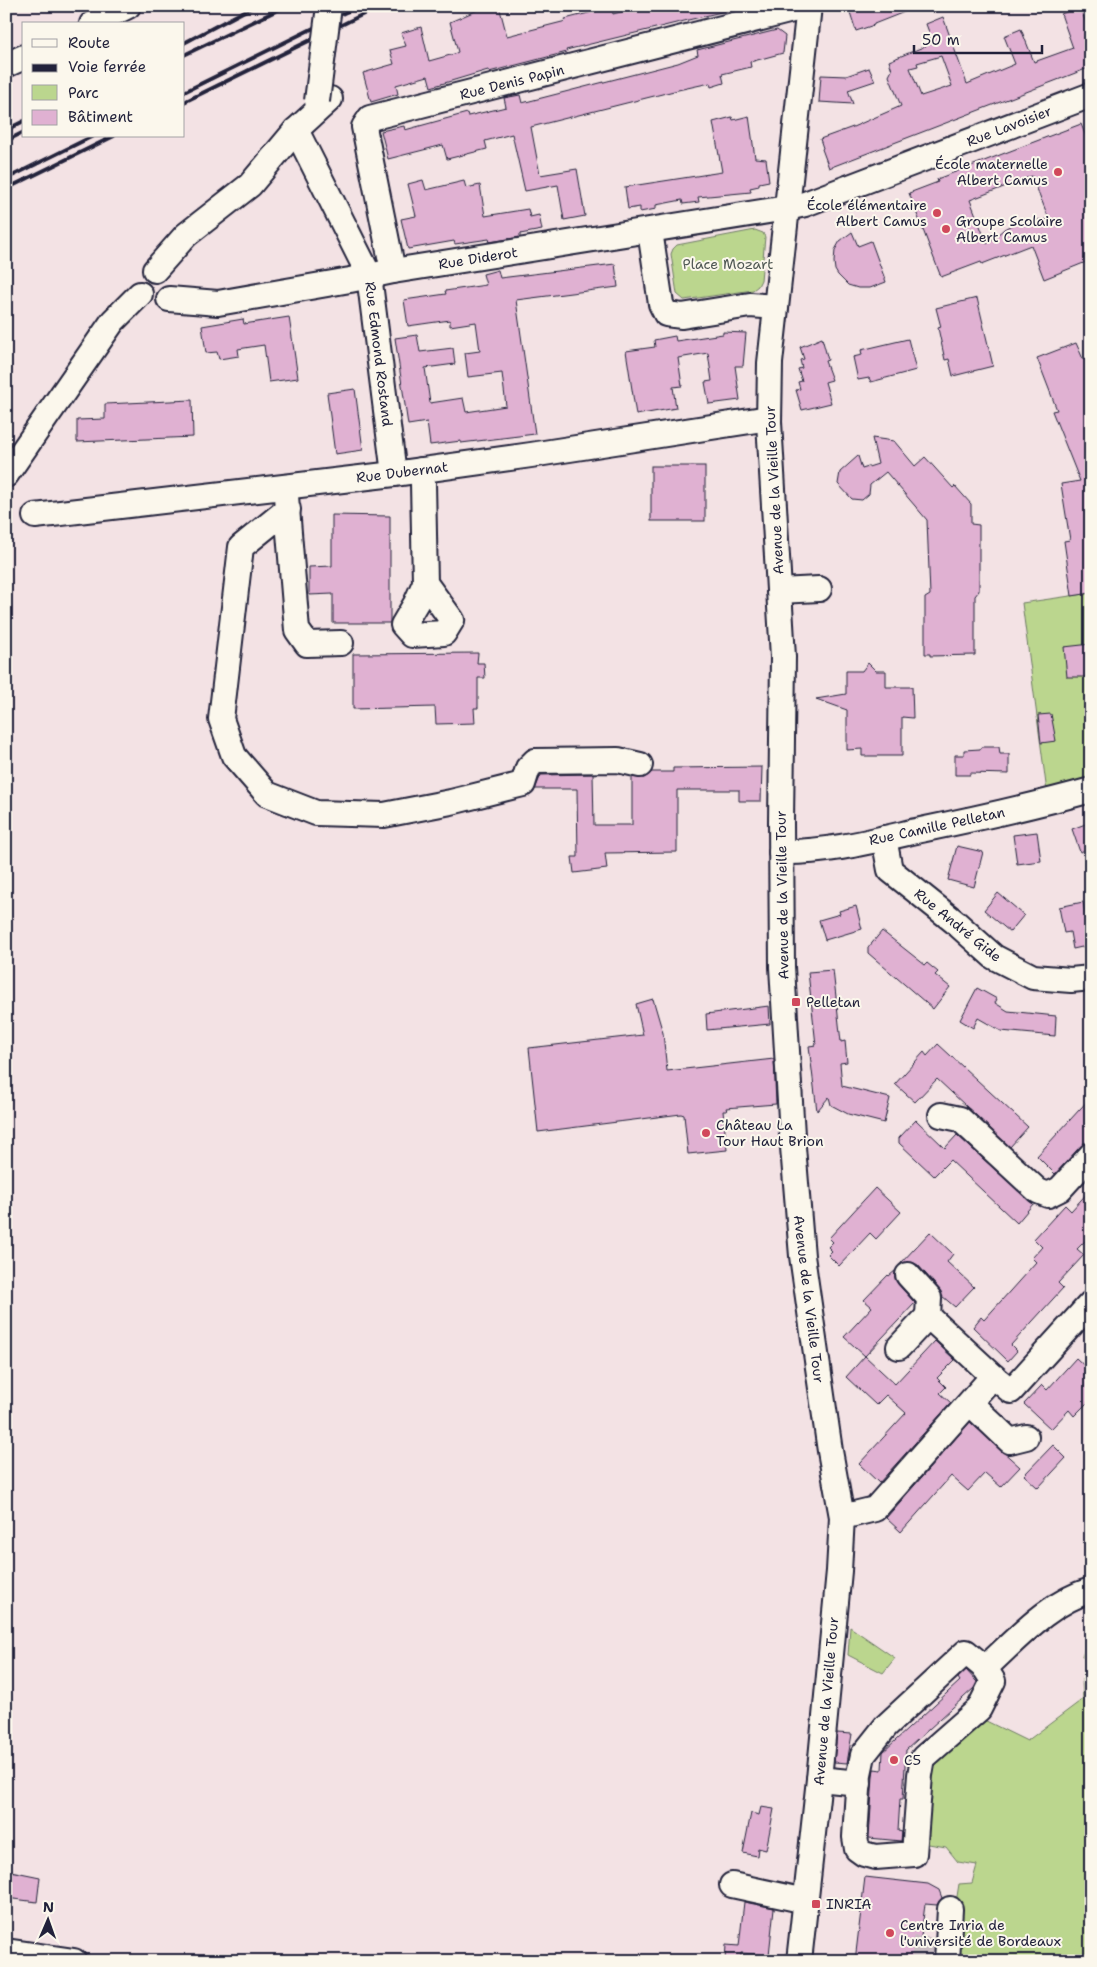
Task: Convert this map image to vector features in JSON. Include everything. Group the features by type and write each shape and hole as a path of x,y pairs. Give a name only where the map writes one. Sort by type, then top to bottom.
{"street":[{"path":"96,22 128,6"},
{"path":"322,103 329,6"},
{"path":"155,270 166,274 173,283 172,294 169,299 161,304 145,301 140,294 139,288 143,276 155,270 186,235 250,185 296,130 322,103 342,6"},
{"name":"Avenue de la Vieille Tour","path":"799,1961 819,1779 839,1571 842,1517 830,1451 802,1256 782,976 783,657 769,418 770,363 809,6"},
{"name":"Rue Denis Papin","path":"393,271 364,127 370,118 809,6"},
{"path":"6,65 22,58"},
{"name":"Rue Lavoisier","path":"787,208 805,204 1091,95"},
{"name":"Rue Edmond Rostand","path":"296,130 369,276 394,474"},
{"name":"Rue Diderot","path":"169,299 218,303 393,271 650,232 787,208"},
{"path":"650,232 661,304 666,314 682,316 750,305 776,307"},
{"path":"6,475 113,321 140,294"},
{"name":"Rue Dubernat","path":"34,516 287,498 394,474 769,418"},
{"path":"421,470 423,483 424,583"},
{"path":"287,498 297,630 307,644 341,643"},
{"path":"287,498 241,547 221,719 234,756 267,794 316,813 384,815 451,802 523,784 528,768 535,761 618,760 640,765"},
{"path":"779,592 819,589"},
{"name":"Rue Camille Pelletan","path":"781,852 801,852 884,838 1034,806 1091,790"},
{"name":"Rue André Gide","path":"884,838 890,870 955,922 994,957 1033,978 1071,980 1091,978"},
{"path":"941,1115 960,1119 1038,1191 1048,1195 1060,1189 1091,1155"},
{"path":"899,1347 928,1316 928,1298 908,1275"},
{"path":"928,1316 1012,1391 1091,1303"},
{"path":"842,1517 875,1509 993,1376"},
{"path":"970,1403 1010,1441 1026,1437"},
{"path":"985,1668 1038,1619 1058,1604 1091,1590"},
{"path":"966,1652 985,1668 993,1682 979,1709 923,1758 914,1854 875,1857 864,1854 857,1849 855,1837 858,1783 863,1755 886,1726 966,1652"},
{"path":"819,1779 858,1783"},
{"path":"732,1885 806,1901"},
{"path":"947,1961 950,1909"},
{"path":"6,1951 74,1961"}],"green space":[{"name":"Place Mozart","path":"755,230 763,233 765,237 761,280 758,286 753,290 684,300 677,294 671,254 677,245"},
{"path":"1091,593 1091,776 1047,792 1022,603"},
{"path":"850,1627 895,1658 883,1673 848,1655"},
{"path":"1091,1632 1091,1659 1082,1657"},
{"path":"1091,1677 1091,1961 952,1961 953,1921 959,1884 972,1883 977,1865 958,1862 946,1847 923,1843 930,1762 978,1717 1027,1741 1083,1699 1082,1679"}],"building":[{"path":"487,6 499,6 507,36 612,7 613,14 643,6 724,6 725,11 566,50 567,52 489,72 488,70 431,87 428,76 396,85 398,94 371,102 363,73 394,64 390,50 406,46 401,33 421,27 429,61 454,54 458,52 450,22"},
{"path":"848,6 917,6 917,7 856,31"},
{"path":"1080,7 1091,36 1091,67 829,168 820,139 901,106 889,76 892,70 889,61 933,43 926,24 943,17 967,84 1015,64 1004,36 1021,29 1034,62 1073,48 1061,14","holes":["941,56 952,86 921,96 910,68 918,66 917,63"]},
{"path":"777,30 785,36 783,53 750,62 751,67 722,74 724,83 711,87 710,83 678,90 531,127 540,175 577,169 585,216 564,220 558,185 525,191 512,134 485,141 487,149 447,159 443,145 388,159 381,131 404,126 405,130 467,113 468,116 506,107 504,98 520,95 522,103 678,63 698,55 697,50"},
{"path":"869,68 875,81 848,90 853,104 819,102 821,75 846,76"},
{"path":"749,116 755,158 766,159 769,181 759,183 759,186 750,188 751,192 698,197 699,202 683,204 682,200 656,205 656,209 640,212 640,207 628,209 625,187 722,172 713,122 732,117 733,120"},
{"path":"1081,124 1091,149 1091,260 1044,279 1031,245 941,277 909,193 938,182 937,179","holes":["1032,176 1049,219 1017,222 1004,229 987,244 970,200"]},
{"path":"423,180 426,190 464,181 466,188 480,185 485,216 528,209 530,217 539,215 542,230 520,234 520,237 490,242 489,239 455,244 454,241 408,249 401,219 416,216 408,184"},
{"path":"852,232 858,246 871,241 886,282 870,288 858,288 848,285 838,275 834,262 835,250 840,241"},
{"path":"615,264 618,287 516,300 535,434 430,445 427,422 408,425 395,338 417,335 420,352 453,348 455,364 425,368 430,403 463,398 466,412 506,406 502,373 468,377 465,353 480,351 476,322 450,326 450,320 408,326 404,300 446,294 445,291 486,285 483,274 498,270 500,278"},
{"path":"977,298 993,366 953,376 949,359 945,360 938,328 941,327 936,308"},
{"path":"289,317 298,378 269,382 264,345 238,349 239,356 219,359 217,352 206,353 202,326 243,319 244,324"},
{"path":"723,332 746,333 743,366 735,366 740,400 709,404 705,382 712,381 708,353 678,358 682,386 673,387 676,408 636,415 626,351 655,347 654,340 675,336 676,341 723,334"},
{"path":"822,338 828,360 825,361 832,380 825,382 831,403 802,410 796,390 800,389 798,382 802,381 798,369 802,368 800,360 804,359 800,347"},
{"path":"908,339 916,370 871,382 869,378 858,380 853,357 862,355 861,350"},
{"path":"1076,343 1083,359 1091,356 1091,593 1072,596 1064,541 1070,540 1061,484 1080,481 1052,411 1057,410 1037,358"},
{"path":"355,389 363,450 335,454 327,393"},
{"path":"192,400 193,437 77,442 77,420 105,419 105,404"},
{"path":"872,438 894,441 915,466 925,457 953,488 955,486 971,504 971,524 979,525 979,591 975,596 975,655 930,656 930,654 925,654 925,598 930,595 927,520 886,472 870,485 869,494 862,500 852,499 838,484 840,472 858,456 862,469 878,464"},
{"path":"651,466 705,466 705,521 651,521"},
{"path":"332,515 390,516 390,623 333,623 333,594 309,595 309,567 332,566"},
{"path":"1091,644 1090,677 1067,677 1064,647"},
{"path":"478,653 477,663 484,663 485,678 478,678 478,708 474,708 475,723 436,724 435,707 353,709 353,654"},
{"path":"868,663 876,671 886,671 886,687 912,687 913,718 902,717 902,756 862,756 862,749 847,750 847,710 816,699 846,694 846,671 862,671"},
{"path":"1051,714 1056,741 1041,743 1038,715"},
{"path":"981,747 999,747 1000,754 1009,754 1009,774 970,773 970,775 955,775 955,755 964,755 964,750 980,749"},
{"path":"762,767 761,801 739,801 739,790 677,790 677,852 605,853 607,869 574,873 572,857 578,857 577,789 535,789 541,775 593,774 594,825 632,825 632,777 644,778 652,772 673,772 673,768"},
{"path":"1091,822 1091,848 1080,852 1072,829"},
{"path":"1037,832 1041,861 1017,864 1013,835"},
{"path":"957,846 983,852 974,887 948,880"},
{"path":"998,893 1024,915 1010,932 984,910"},
{"path":"1083,902 1091,945 1073,949 1070,932 1064,933 1059,907"},
{"path":"856,906 862,929 825,940 819,920 840,914 839,911"},
{"path":"882,931 925,965 927,963 938,972 935,975 950,987 933,1009 868,953 868,948"},
{"path":"833,970 841,1042 845,1041 847,1062 840,1063 842,1086 890,1098 884,1123 848,1114 831,1105 829,1097 817,1111 809,1046 816,1045 808,972"},
{"path":"977,988 997,999 995,1003 1008,1011 1056,1016 1055,1036 1001,1031 978,1018 973,1028 960,1020"},
{"path":"653,999 663,1033 667,1071 774,1059 776,1104 726,1108 727,1111 723,1111 727,1150 688,1154 684,1115 681,1114 538,1132 529,1048 643,1035 636,1004"},
{"path":"769,1006 770,1024 707,1030 706,1014"},
{"path":"938,1044 1028,1127 1010,1147 937,1079 915,1102 895,1084 924,1052 927,1056"},
{"path":"1091,1097 1091,1138 1055,1174 1037,1156"},
{"path":"916,1120 945,1148 957,1135 1033,1204 1017,1223 950,1160 934,1176 899,1143 899,1138"},
{"path":"875,1188 901,1212 876,1239 870,1233 839,1266 828,1255 832,1251 828,1247 833,1242 829,1238"},
{"path":"1091,1189 1091,1235 1077,1249 1084,1255 1058,1283 1063,1288 1011,1345 1017,1351 1008,1361 973,1327 981,1317 984,1320 1036,1262 1032,1258 1042,1247 1034,1239 1065,1205 1071,1211"},
{"path":"930,1232 953,1254 947,1262 974,1287 955,1307 942,1296 939,1289 918,1265 912,1262 901,1263"},
{"path":"896,1270 895,1277 898,1284 915,1303 865,1356 844,1337 872,1307 864,1300 888,1275"},
{"path":"935,1341 955,1360 937,1378 946,1387 940,1393 951,1403 879,1483 859,1464 906,1413 886,1395 876,1405 846,1377 865,1356 895,1384"},
{"path":"1076,1358 1091,1372 1091,1399 1074,1416 1069,1410 1051,1429 1024,1404 1042,1385 1047,1390"},
{"path":"970,1422 1020,1467 1001,1487 985,1473 968,1491 951,1476 901,1532 886,1518"},
{"path":"1053,1445 1066,1458 1038,1488 1024,1475"},
{"name":"C5","path":"966,1670 977,1682 974,1688 906,1750 903,1799 900,1799 898,1831 902,1832 901,1841 869,1838 874,1769 882,1770 883,1752 960,1681 958,1678"},
{"path":"837,1733 852,1734 847,1763 834,1762"},
{"path":"761,1807 774,1809 766,1850 758,1848 757,1856 743,1853 751,1813 759,1815"},
{"path":"6,1870 40,1877 37,1902 6,1898"},
{"name":"Centre Inria de l'université de Bordeaux","path":"865,1877 928,1884 939,1890 942,1898 937,1905 925,1904 918,1961 855,1961"},
{"path":"744,1902 774,1908 769,1955 741,1953 741,1961 725,1961 726,1945 739,1946"}],"tunnel":[{"path":"923,1961 926,1934"}],"railway":[{"path":"185,42 254,6"},
{"path":"185,55 286,6"},
{"path":"185,92 358,6"},
{"path":"185,102 380,6"},
{"path":"6,130 22,122"},
{"path":"6,141 22,133"},
{"path":"6,179 89,138"},
{"path":"6,189 110,138"}],"place":[{"name":"École maternelle Albert Camus","path":"1058,172"},
{"name":"École élémentaire Albert Camus","path":"937,213"},
{"name":"Groupe Scolaire Albert Camus","path":"946,229"},
{"name":"Pelletan","path":"796,1002"},
{"name":"Château La Tour Haut Brion","path":"706,1133"},
{"name":"C5","path":"894,1760"},
{"name":"INRIA","path":"816,1904"},
{"name":"Centre Inria de l'université de Bordeaux","path":"890,1933"}]}
